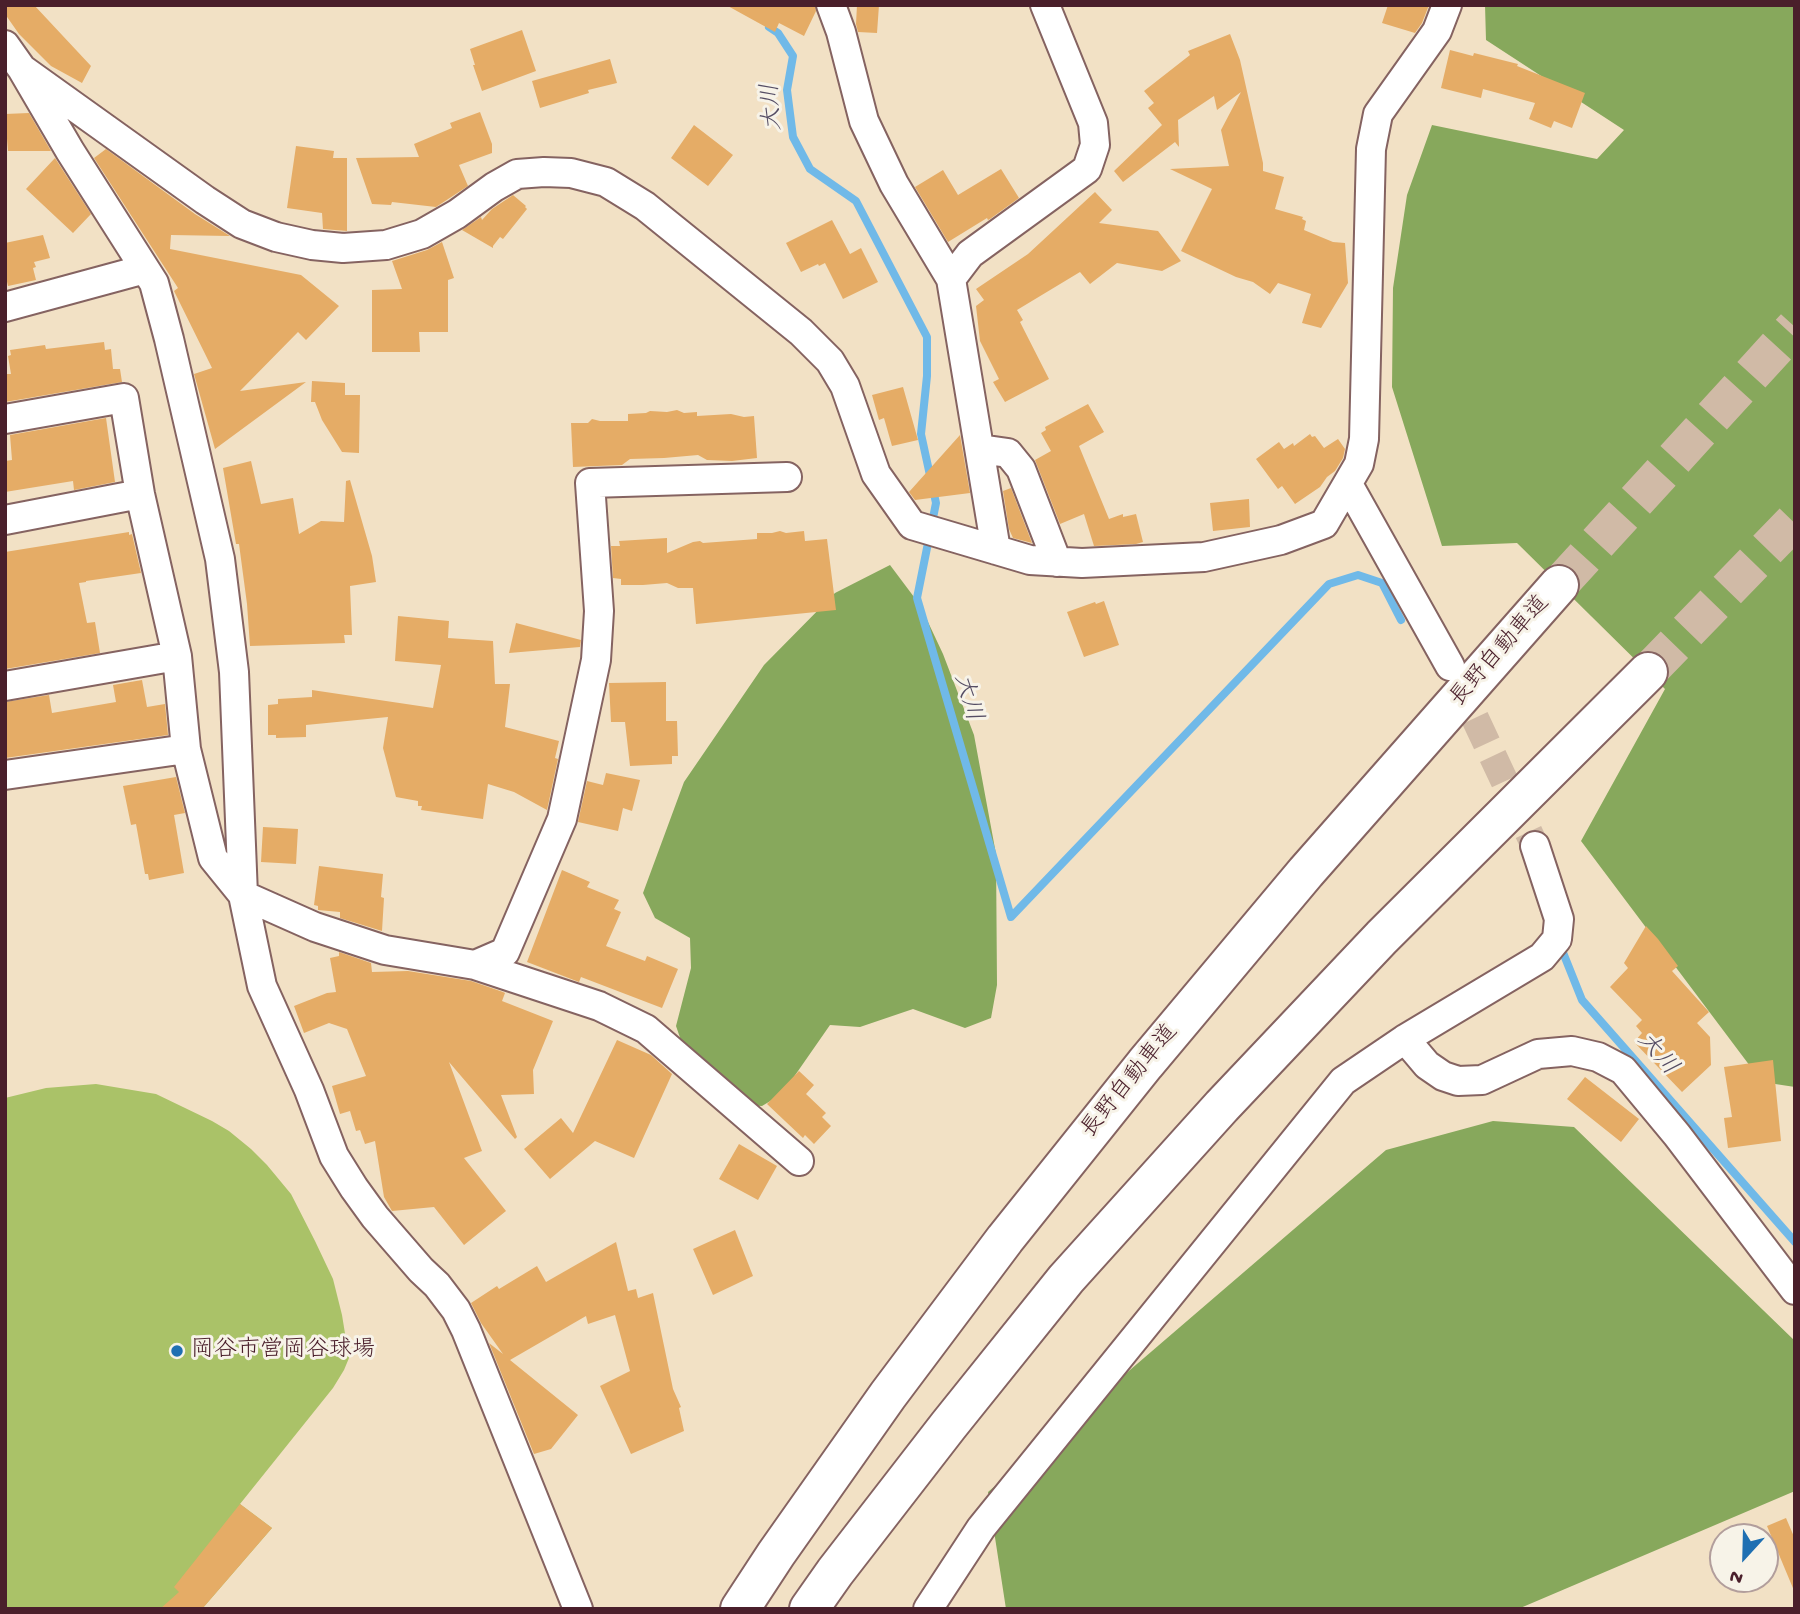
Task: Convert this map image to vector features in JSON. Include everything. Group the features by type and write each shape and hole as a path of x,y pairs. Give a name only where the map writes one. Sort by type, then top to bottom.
{"highway":[{"name":"長野自動車道","path":"740,1609 888,1395 1005,1239 1127,1086 1306,872 1559,585"},
{"path":"809,1609 947,1426 1066,1279 1222,1106 1382,937 1648,672"}],"street":[{"path":"831,5 841,32 864,121 894,184 950,279 996,550"},
{"path":"950,279 970,254 1087,170 1096,145 1093,123 1045,5"},
{"path":"22,69 205,200 242,223 276,237 312,245 343,247 386,244 422,234 517,174 571,173 606,182 645,206 801,332 830,361 845,386 876,474 912,525 1031,560 1082,563 1204,557 1281,540 1324,524 1359,464 1364,439 1371,149 1378,114 1437,32 1447,5"},
{"path":"5,45 154,283 220,559 234,672 243,895 262,986 309,1090 334,1156 375,1217 437,1285 456,1310 466,1329 578,1609"},
{"path":"5,307 145,269"},
{"path":"5,419 124,398 140,494 177,656 186,749 213,858 243,895 316,927 385,950 475,965 598,1006 646,1029 799,1161"},
{"path":"980,449 1008,453 1021,469 1057,562"},
{"path":"475,965 505,952 562,819 596,660 599,611 590,483 787,477"},
{"path":"1349,484 1450,666"},
{"path":"5,520 140,494"},
{"path":"5,686 177,656"},
{"path":"5,775 186,749"},
{"path":"928,1609 981,1528 1343,1081 1405,1039 1542,957 1556,939 1559,919 1535,845"},
{"path":"1405,1039 1427,1065 1443,1076 1458,1081 1482,1080 1538,1054 1572,1051 1598,1057 1623,1070 1677,1135 1795,1290"}],"green space":[{"path":"1485,5 1795,5 1795,1087 1762,1082 1581,841 1665,689 1517,543 1442,546 1392,387 1393,288 1407,195 1432,125 1597,159 1624,130 1486,40"},
{"path":"890,565 920,605 943,654 974,735 996,854 997,985 991,1018 965,1028 913,1009 860,1027 830,1025 782,1094 762,1106 737,1105 686,1055 676,1026 691,968 690,938 655,918 643,893 684,782 764,665 835,593"},
{"name":"岡谷市営岡谷球場","path":"96,1084 156,1094 212,1121 251,1149 291,1194 333,1279 342,1315 349,1358 344,1370 333,1388 240,1504 272,1528 202,1609 5,1609 5,1098 46,1088"},
{"path":"1493,1121 1574,1127 1795,1341 1795,1491 1720,1523 1709,1523 1709,1528 1518,1609 1006,1609 988,1492 1386,1150"}],"building":[{"path":"5,5 34,5 91,66 82,83 51,66 19,34 5,14"},
{"path":"726,5 815,5 816,11 804,36 779,23 775,32"},
{"path":"857,5 879,5 877,33 858,32"},
{"path":"1388,5 1429,5 1415,33 1382,23"},
{"path":"522,30 536,71 482,91 470,49"},
{"path":"1230,34 1240,60 1263,171 1284,177 1275,209 1303,217 1306,221 1304,230 1333,242 1345,243 1348,283 1321,328 1302,323 1311,294 1278,283 1270,294 1253,282 1236,277 1181,251 1212,189 1170,169 1229,166 1221,130 1241,92 1217,110 1214,96 1178,120 1179,147 1175,142 1123,182 1114,171 1162,125 1148,108 1154,103 1144,91 1190,55 1188,51"},
{"path":"1450,50 1518,64 1517,66 1585,93 1572,128 1554,121 1551,128 1529,119 1535,103 1483,89 1481,98 1441,88"},
{"path":"610,59 617,83 588,90 589,93 540,108 532,81"},
{"path":"480,112 492,144 492,153 459,165 468,186 436,207 392,202 391,205 372,204 356,158 419,157 414,144 452,128 450,123"},
{"path":"29,113 51,151 8,151 5,114"},
{"path":"694,125 733,155 708,186 671,158"},
{"path":"296,146 334,151 333,158 347,158 347,231 323,229 322,213 287,208"},
{"path":"106,149 230,236 171,235 170,249 301,275 339,306 306,340 298,332 240,391 306,382 215,449 194,374 212,368 174,291 178,288 94,158"},
{"path":"55,158 91,214 73,233 26,189"},
{"path":"1001,169 1019,198 990,219 987,218 948,242 915,187 943,170 958,195"},
{"path":"1095,192 1112,210 1099,223 1158,231 1181,261 1162,271 1117,263 1090,284 1080,272 1017,310 1023,320 1020,322 1049,379 1005,402 993,382 999,379 980,341 976,306 984,300 976,289 1028,254"},
{"path":"513,195 527,209 493,248 462,230 481,217 482,220 492,209"},
{"path":"832,220 850,254 861,248 878,282 843,299 825,263 801,272 786,243"},
{"path":"43,235 50,258 34,262 36,280 8,286 5,243"},
{"path":"442,242 454,278 448,280 448,332 419,332 420,352 372,352 372,290 402,289 392,261 427,250"},
{"path":"104,342 105,350 111,349 113,369 120,369 122,382 5,402 5,374 11,374 8,356 11,355 10,350"},
{"path":"312,381 345,383 345,395 360,395 359,453 342,452 322,420 315,402 311,402"},
{"path":"903,387 918,440 892,446 884,418 879,420 872,395"},
{"path":"1088,404 1104,432 1079,446 1109,519 1123,514 1123,517 1136,514 1143,542 1094,546 1084,514 1060,524 1035,460 1051,451 1041,433 1046,430 1045,427"},
{"path":"677,410 684,413 697,412 697,416 754,416 757,458 707,460 698,455 630,459 622,465 573,467 571,423 588,423 592,419 628,421 628,414"},
{"path":"106,418 115,482 74,490 73,481 5,492 5,461 12,460 10,435"},
{"path":"1310,434 1315,436 1324,448 1338,439 1345,449 1335,471 1320,487 1295,504 1282,486 1278,489 1256,459 1279,442 1284,449 1293,443 1294,446"},
{"path":"960,435 970,493 915,500 909,492"},
{"path":"251,461 261,504 293,498 299,534 321,521 344,522 346,481 350,480 372,556 376,582 350,586 352,635 344,635 345,643 250,646 239,544 236,544 223,468"},
{"path":"1011,488 1032,543 1013,538 1009,529 1003,491"},
{"path":"1249,499 1250,527 1213,531 1210,503"},
{"path":"804,531 805,541 827,539 836,610 696,624 693,588 678,588 667,583 621,585 621,579 613,578 611,546 620,546 619,541 667,538 667,553 693,542 757,539 757,533"},
{"path":"129,532 129,535 132,534 141,573 79,583 87,623 95,622 100,653 5,669 5,552"},
{"path":"1104,601 1119,645 1084,657 1067,612"},
{"path":"398,616 449,621 448,638 493,641 495,684 510,684 505,727 559,741 547,810 514,792 488,784 483,819 421,810 422,806 418,806 418,801 396,797 383,748 388,717 306,725 306,737 276,738 276,735 268,735 268,705 278,704 278,699 312,697 312,690 433,708 441,665 395,661"},
{"path":"516,623 581,640 580,647 509,653"},
{"path":"142,680 147,707 165,704 168,735 5,758 5,702 49,695 52,713 116,702 113,685"},
{"path":"666,682 666,721 677,721 678,756 672,756 672,764 630,766 625,722 611,722 609,683"},
{"path":"606,773 640,780 632,811 623,808 618,831 578,822 587,781 603,785"},
{"path":"176,777 185,813 174,815 184,873 149,880 148,874 145,874 136,824 131,825 123,786"},
{"path":"263,827 298,829 296,864 261,862"},
{"path":"319,866 383,874 382,931 340,918 340,912 318,910 318,906 314,905"},
{"path":"562,870 590,882 587,887 619,900 614,909 621,912 606,946 645,961 647,956 678,969 662,1008 581,977 579,982 527,962"},
{"path":"1646,926 1678,966 1672,971 1709,1012 1697,1023 1710,1037 1711,1065 1682,1092 1634,1042 1642,1033 1636,1026 1642,1020 1610,987 1628,968 1624,963"},
{"path":"339,952 371,963 372,972 408,971 471,981 505,993 502,1001 553,1021 533,1070 534,1094 501,1095 517,1137 515,1139 449,1062 482,1151 464,1158 506,1211 464,1245 434,1207 392,1211 384,1197 375,1141 365,1144 360,1130 356,1131 350,1111 340,1114 332,1086 366,1076 347,1029 329,1023 304,1033 294,1006 336,992 330,958 339,956"},
{"path":"617,1040 651,1055 672,1074 634,1158 595,1141 550,1179 524,1149 561,1118 573,1133"},
{"path":"1773,1060 1781,1141 1728,1148 1724,1118 1732,1117 1724,1067"},
{"path":"799,1071 814,1085 806,1094 826,1113 822,1117 831,1126 814,1144 805,1135 803,1138 767,1104"},
{"path":"1585,1077 1639,1119 1621,1142 1567,1099"},
{"path":"739,1144 777,1166 758,1200 719,1179"},
{"path":"735,1230 753,1276 713,1295 693,1249"},
{"path":"616,1242 628,1291 636,1289 638,1298 653,1293 673,1389 681,1407 679,1408 684,1431 631,1454 600,1386 630,1371 615,1315 588,1324 586,1316 510,1360 578,1415 551,1449 534,1454 489,1343 503,1354 481,1323 471,1303 497,1286 499,1289 537,1266 546,1282"},
{"path":"240,1504 272,1528 202,1609 160,1609 179,1592 174,1587"},
{"path":"1786,1518 1795,1539 1795,1593 1779,1555 1779,1523 1774,1523"}],"waterway":[{"name":"大川","path":"769,27 778,33 793,56 787,90 793,137 810,169 856,201 927,337 927,376 921,434 936,503 917,598 1011,917 1329,584 1358,575 1382,583 1401,620"},
{"name":"大川","path":"1560,945 1582,1000 1795,1242"}],"tunnel":[{"path":"1559,585 1795,327"},
{"path":"1648,672 1795,520"},
{"path":"1457,680 1535,846"}],"place":[{"name":"岡谷市営岡谷球場","path":"177,1351"}]}
